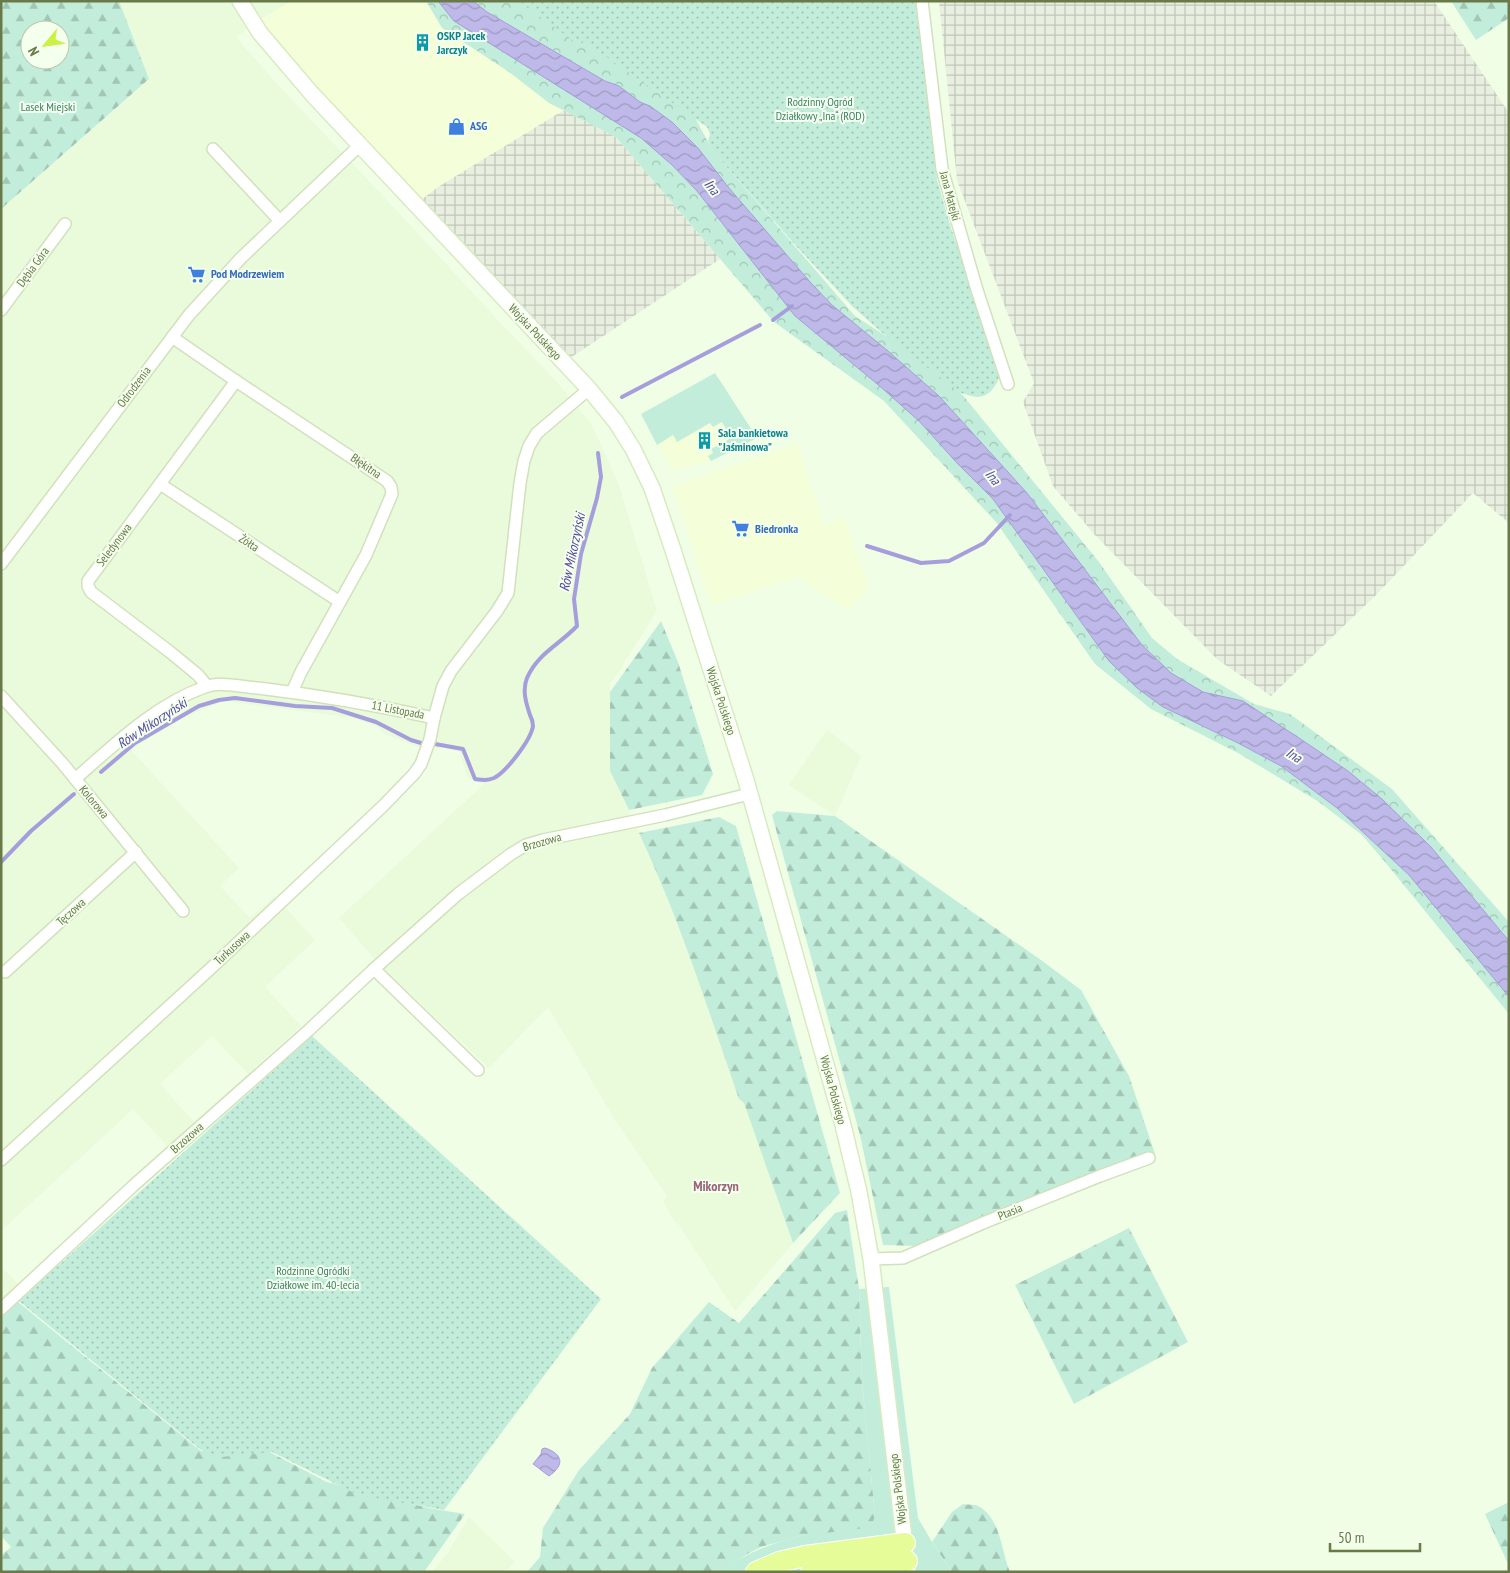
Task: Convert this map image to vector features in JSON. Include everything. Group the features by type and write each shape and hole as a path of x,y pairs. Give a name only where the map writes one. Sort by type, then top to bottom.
{"highway":[{"path":"756,1572 779,1562 805,1556 906,1558"},
{"path":"811,1572 906,1558"}],"street":[{"name":"Wojska Polskiego","path":"240,1 260,33 312,94 589,389 625,435 652,488 733,737 843,1125 859,1192 871,1260 906,1558"},
{"name":"Jana Matejki","path":"922,1 942,169 977,290 1008,384"},
{"name":"Odrodzenia","path":"1,564 189,315 234,265 360,145"},
{"path":"213,148 280,221"},
{"name":"Dębia Góra","path":"1,310 65,224"},
{"name":"Błękitna","path":"172,336 236,381 387,481 392,487 392,494 366,555 301,672 292,692"},
{"name":"Seledynowa","path":"207,686 198,675 170,652 91,592 88,581 236,381"},
{"name":"11 Listopada","path":"75,779 143,721 188,694 207,686 229,684 292,692 384,707 434,718 443,686 451,671 497,611 508,593 520,483 529,446 538,433 589,389"},
{"name":"Żółta","path":"160,484 340,602"},
{"name":"Kolorowa","path":"1,696 75,779 183,911"},
{"name":"Turkusowa","path":"1,1160 209,970 383,806 414,774 421,764 430,739 434,718"},
{"name":"Brzozowa","path":"1,1309 133,1186 309,1030 458,894 511,854 526,845 543,840 666,815 749,794"},
{"name":"Tęczowa","path":"5,972 136,852"},
{"path":"374,969 478,1070"},
{"name":"Ptasia","path":"871,1260 903,1258 1091,1179 1149,1158"}],"shaded area":[{"path":"119,1 292,1 259,20 236,37 279,86 555,380 591,423 619,485 657,611 613,681 610,682 610,771 650,854 739,1098 744,1103 793,1243 735,1311 679,1225 674,1221 663,1202 667,1196 615,1120 548,1007 489,1068 377,962 339,918 484,784 467,777 460,752 444,748 421,748 384,734 376,726 353,718 225,701 177,721 131,750 239,868 220,886 250,918 275,896 315,940 265,987 301,1026 248,1074 212,1036 160,1084 195,1123 168,1147 133,1109 1,1231 1,209 149,80"},
{"path":"292,1 426,1 442,28 509,72 549,103 564,110 438,187 421,200 301,71 259,20"},
{"path":"939,1 1434,1 1509,113 1509,523 1473,493 1377,594 1271,696 1218,660 1095,535 1053,486 1023,402 1034,383 957,180"},
{"path":"564,110 616,137 720,259 570,358 421,200 438,187"},
{"path":"715,373 757,438 711,461 672,471 641,414"},
{"path":"798,444 823,524 844,518 869,588 849,611 798,577 711,605 672,486"},
{"path":"827,730 861,756 835,816 789,785"},
{"path":"1,1266 19,1285 1,1301"},
{"path":"469,1517 515,1562 506,1572 432,1572 447,1554"}],"green space":[{"name":"Lasek Miejski","path":"1,1 119,1 149,79 1,209"},
{"path":"426,1 535,1 693,114 713,151 855,316 919,357 961,393 1099,562 1152,638 1177,659 1254,704 1290,714 1392,789 1509,922 1509,933 1507,935 1509,938 1509,1014 1362,835 1319,802 1238,753 1151,709 1095,664 996,522 884,401 774,322 616,137 549,103 509,72 442,28"},
{"name":"Rodzinny Ogród Działkowy „Ina“ (ROD)","path":"519,1 918,1 937,180 999,378 992,390 979,397 961,393 880,331 852,306 796,246 712,150 708,141 710,134 707,127 584,41 580,46"},
{"path":"1451,1 1509,1 1509,18 1476,40"},
{"path":"715,373 757,438 711,461 708,456 713,453 711,449 731,438 722,422 713,427 710,423 677,442 673,435 657,445 641,414"},
{"path":"661,621 678,662 713,774 702,795 629,810 610,771 610,692"},
{"path":"777,811 835,816 1081,990 1129,1076 1155,1154 1033,1196 920,1246 883,1245 860,1135 772,815"},
{"path":"719,817 736,826 840,1193 793,1243 744,1103 739,1099 680,931 639,833"},
{"name":"Rodzinne Ogródki Działkowe im. 40-lecia","path":"312,1036 601,1299 444,1510 358,1495 272,1452 222,1457 201,1450 19,1301"},
{"path":"847,1210 859,1289 862,1381 875,1516 873,1522 865,1528 801,1536 764,1546 749,1553 720,1572 527,1572 540,1557 543,1528 579,1470 630,1414 652,1368 709,1302 739,1323 835,1213"},
{"path":"1129,1228 1188,1342 1074,1404 1015,1285"},
{"path":"889,1287 918,1518 952,1572 720,1572 737,1560 774,1544 813,1533 873,1522 875,1516 862,1381 859,1289"},
{"path":"18,1302 201,1451 254,1444 327,1482 428,1508 465,1514 424,1572 1,1572 1,1555 11,1547 1,1536 1,1318"},
{"path":"1509,1502 1509,1566 1485,1514"},
{"path":"963,1504 978,1506 986,1511 991,1518 996,1527 1010,1572 952,1572 932,1542 952,1512"}],"water":[{"name":"Ina","path":"438,1 473,1 487,12 605,81 619,86 672,122 698,148 729,188 832,305 939,396 1027,493 1142,645 1171,673 1203,692 1243,701 1302,740 1348,771 1382,799 1431,847 1509,941 1509,997 1409,875 1337,808 1281,766 1163,707 1137,688 1109,661 993,499 920,422 795,316 697,191 672,165 641,138 454,21"},
{"path":"545,1448 555,1453 560,1460 558,1468 549,1476 533,1464 541,1454 542,1449"}],"waterway":[{"name":"Rów Mikorzyński","path":"773,320 792,306"},
{"name":"Rów Mikorzyński","path":"622,397 760,325"},
{"name":"Rów Mikorzyński","path":"435,744 463,749 475,779 487,780 499,775 528,739 533,726 525,696 527,678 537,662 577,626 574,599 581,554 601,477 598,453"},
{"path":"867,546 921,563 949,561 984,543 1010,515"},
{"name":"Rów Mikorzyński","path":"101,772 135,743 199,706 219,700 235,698 295,706 332,708 376,722 411,740 421,743"},
{"name":"Rów Mikorzyński","path":"1,862 31,831 74,794"}],"place":[{"name":"OSKP Jacek Jarczyk","path":"423,43"},
{"name":"ASG","path":"456,126"},
{"name":"Pod Modrzewiem","path":"197,274"},
{"name":"Sala bankietowa \"Jaśminowa\"","path":"704,440"},
{"name":"Biedronka","path":"741,529"}],"district":[{"name":"Mikorzyn","path":"716,1186"}]}
